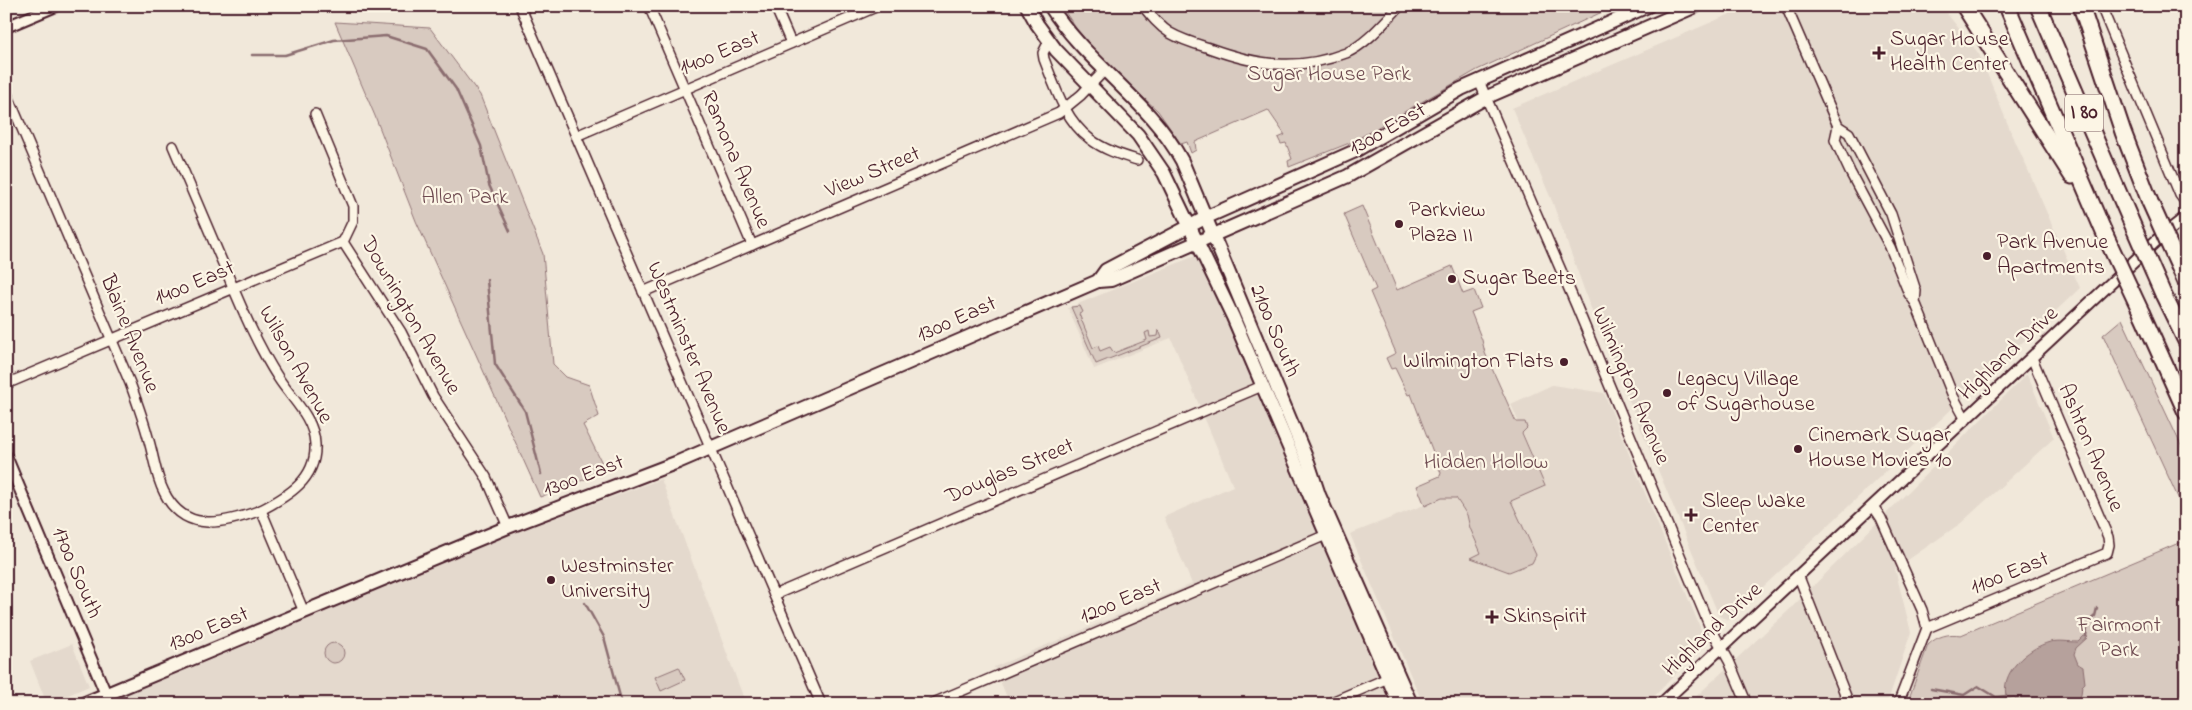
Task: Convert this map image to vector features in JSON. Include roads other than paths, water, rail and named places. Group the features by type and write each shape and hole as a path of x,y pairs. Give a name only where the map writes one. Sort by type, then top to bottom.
{"highway":[{"path":"1964,6 2098,216"},
{"name":"I 80","path":"2007,6 2106,237 2186,412"},
{"name":"I 80","path":"2038,6 2130,220 2186,341"},
{"path":"2081,6 2123,132 2150,202 2186,282"}],"main road":[{"name":"2100 South","path":"1027,6 1049,41 1148,148 1169,183 1233,317 1399,704"},
{"name":"2100 South","path":"1050,6 1075,40 1145,109 1169,140 1189,174 1308,462 1322,502 1411,704"},
{"name":"1300 East","path":"1098,281 1106,270 1189,226 1353,152 1461,89 1648,6"},
{"name":"1300 East","path":"83,704 108,699 304,612 508,527 711,448 1098,281 1111,280 1348,176 1487,98 1696,6"},
{"path":"1262,386 1271,390 1297,451 1308,462"},
{"path":"1349,584 1356,589 1369,618 1374,618"}],"street":[{"path":"6,27 56,6"},
{"name":"Westminster Avenue","path":"520,6 821,704"},
{"name":"Ramona Avenue","path":"649,6 752,245"},
{"path":"775,6 791,44"},
{"name":"1400 East","path":"576,136 878,6"},
{"path":"1143,6 1158,24 1171,33 1241,60 1267,65 1296,64 1328,58 1346,52 1358,46 1400,6"},
{"path":"1786,6 1838,126 1836,140 1890,247 1908,294 1915,302 1953,396 1966,420"},
{"path":"2101,6 2180,195 2186,204"},
{"path":"1049,41 1043,53 1044,59 1076,126 1090,139 1104,148 1137,160"},
{"name":"View Street","path":"643,292 1029,126 1066,108 1105,70"},
{"name":"Wilmington Avenue","path":"1479,81 1709,625 1729,661 1747,704"},
{"name":"Blaine Avenue","path":"6,91 142,415 164,492 175,508 192,519 210,523 228,521 261,510"},
{"name":"Downington Avenue","path":"315,114 353,206 353,220 343,242 401,332 433,396 486,477 508,527"},
{"path":"1838,126 1849,133 1891,214 1916,291 1915,302"},
{"name":"Wilson Avenue","path":"173,146 264,355 310,424 315,444 313,464 304,481 284,497 261,510"},
{"name":"Highland Drive","path":"1661,704 1799,577 2157,240 2186,217"},
{"name":"1400 East","path":"6,384 343,242"},
{"name":"Ashton Avenue","path":"2032,358 2108,537 2107,553"},
{"name":"Douglas Street","path":"774,595 1262,386"},
{"name":"1700 South","path":"6,456 108,699"},
{"path":"1873,506 1882,518 1922,610 1926,628 1898,704"},
{"path":"261,510 304,612"},
{"name":"1200 East","path":"932,703 1326,535"},
{"name":"1100 East","path":"1926,628 2107,553"},
{"path":"1799,577 1849,704"},
{"path":"1327,704 1388,678"}],"waterway":[{"path":"252,55 285,55 334,40 386,36 427,49 456,89 481,146 489,185 510,231"},
{"path":"487,280 495,364 525,411 541,474"},
{"path":"585,603 604,637 622,704"},
{"path":"2086,636 2088,622 2095,616 2097,608"},
{"path":"1931,689 1964,695 1978,686 1996,697 2006,696"}],"place":[{"name":"Sugar House Health Center","path":"1879,53"},
{"name":"Parkview Plaza II","path":"1399,224"},
{"name":"Park Avenue Apartments","path":"1987,256"},
{"name":"Sugar Beets","path":"1452,279"},
{"name":"Wilmington Flats","path":"1564,362"},
{"name":"Legacy Village of Sugarhouse","path":"1667,393"},
{"name":"Cinemark Sugar House Movies 10","path":"1798,449"},
{"name":"Sleep Wake Center","path":"1691,515"},
{"name":"Westminster University","path":"551,580"},
{"name":"Skinspirit","path":"1492,617"}],"park label":[{"name":"Sugar House Park","path":"1329,75"},
{"name":"Allen Park","path":"465,198"},
{"name":"Hidden Hollow","path":"1486,463"},
{"name":"Fairmont Park","path":"2119,638"}]}
